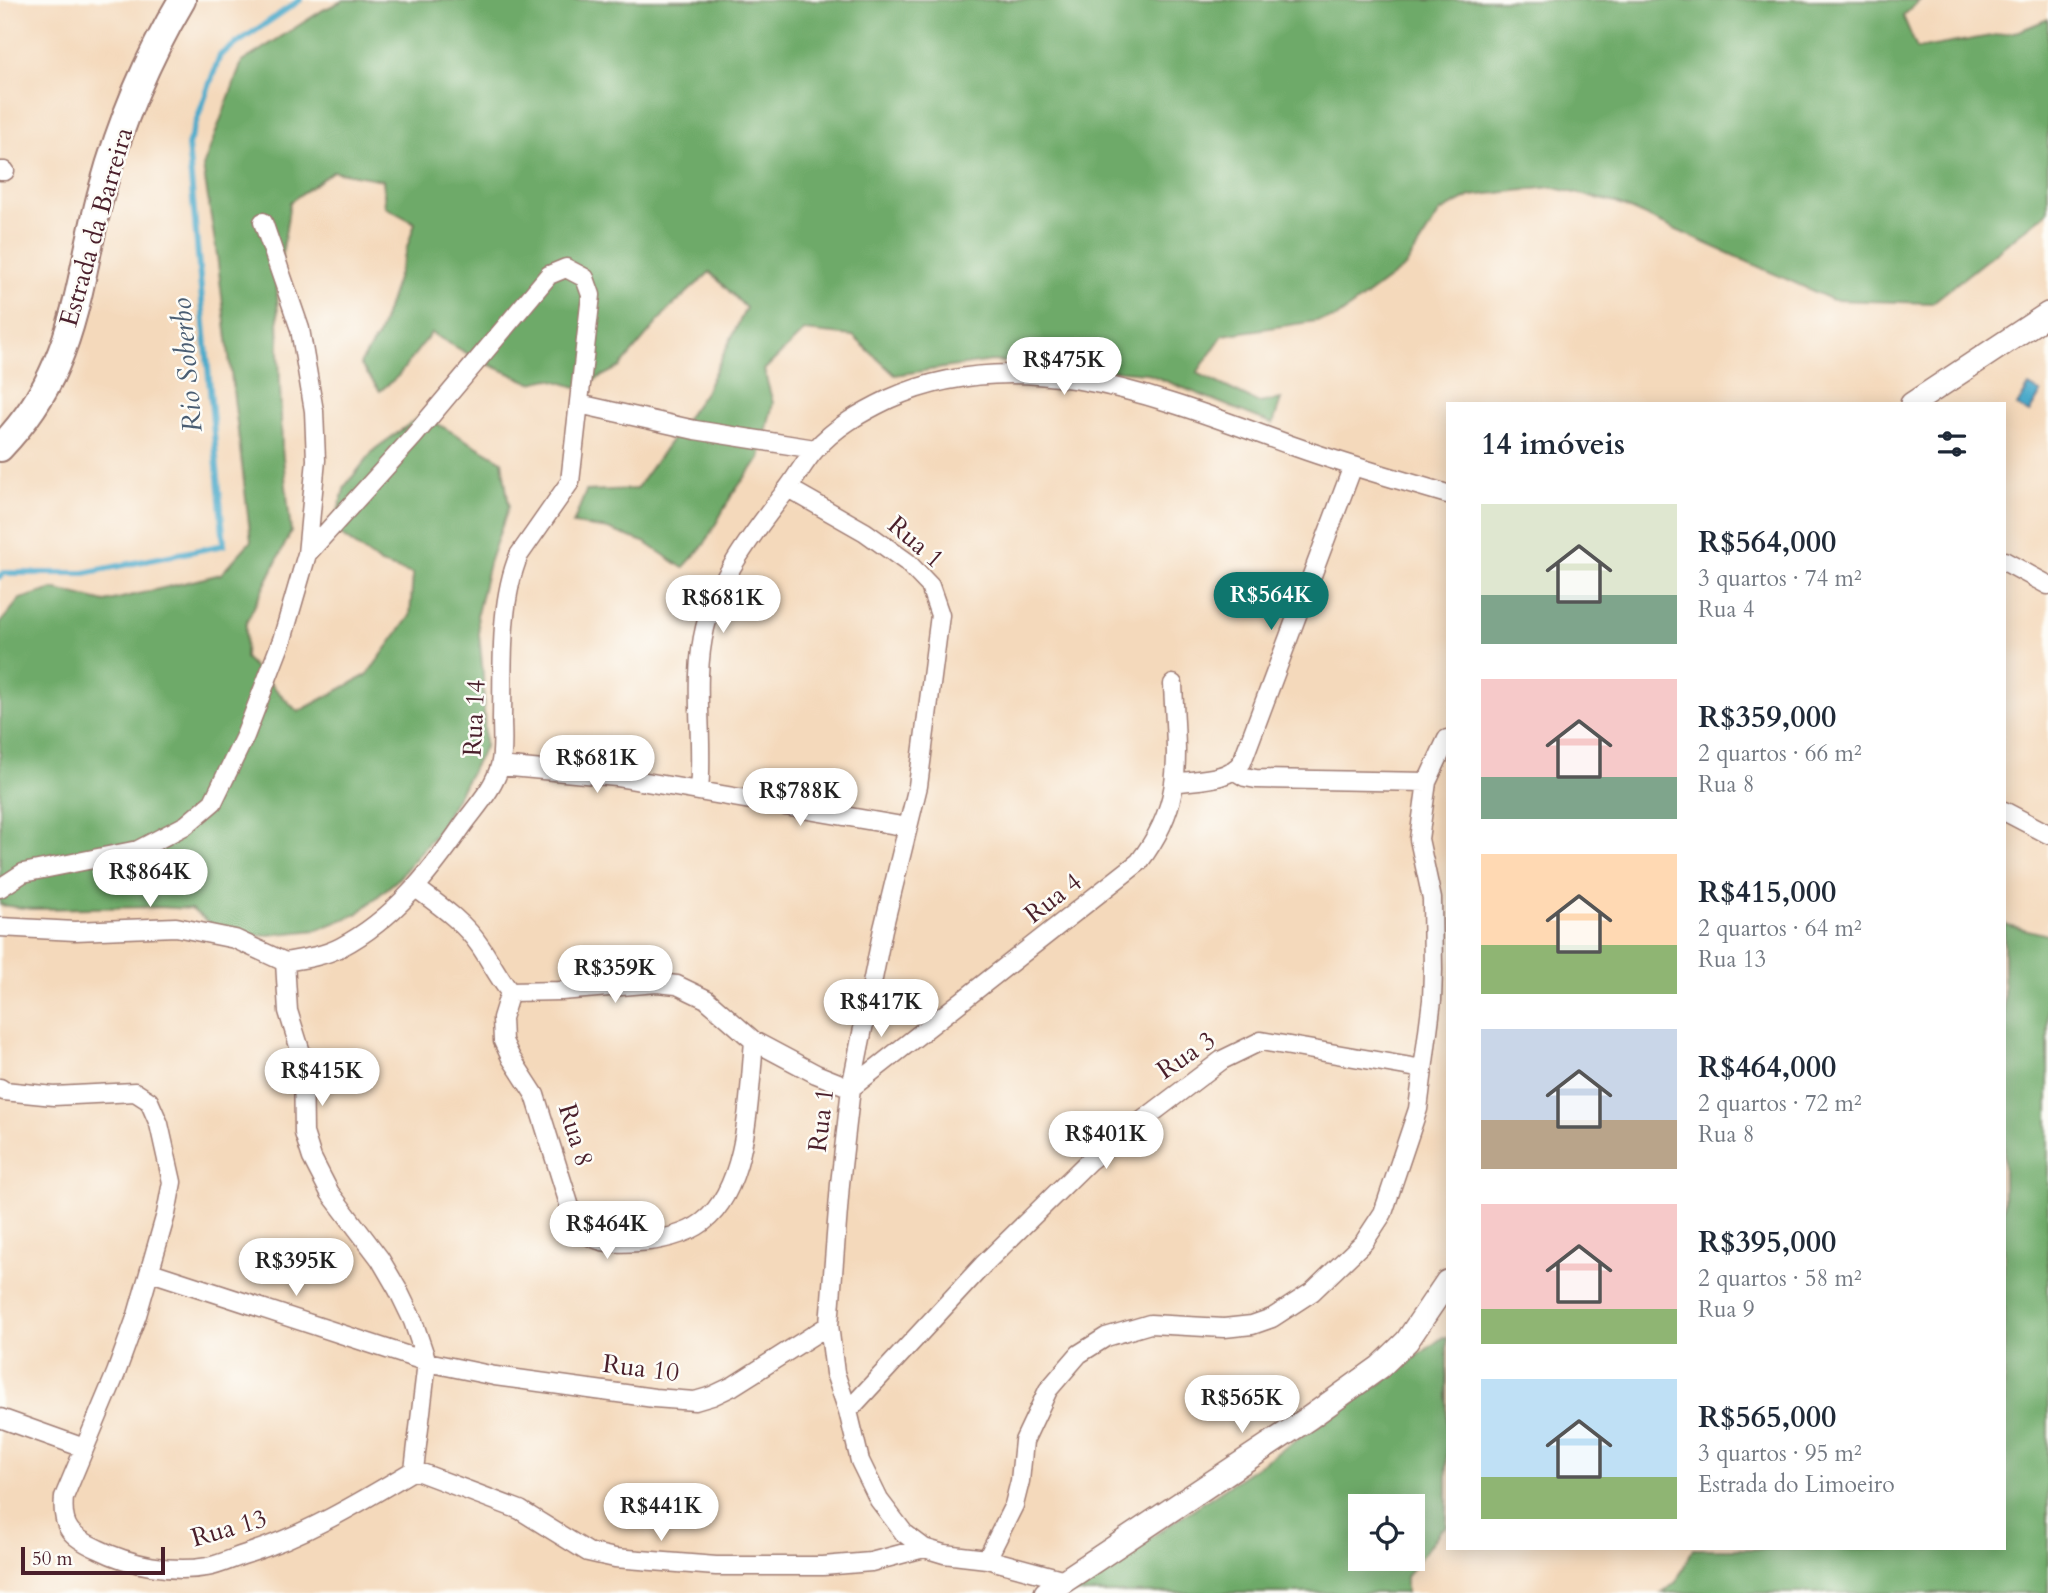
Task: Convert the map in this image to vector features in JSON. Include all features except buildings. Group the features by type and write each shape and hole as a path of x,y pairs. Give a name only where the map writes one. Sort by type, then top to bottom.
{"main road":[{"name":"Estrada da Barreira","path":"0,448 36,402 57,364 119,134 146,69 182,0"}],"street":[{"path":"0,888 23,873 138,850 186,825 213,802 246,737 282,640 307,554 316,460 314,411 300,329 263,222"},
{"path":"307,554 413,437 549,275 566,268 584,278 591,295 579,404 695,430 816,449"},
{"path":"1915,402 2048,314"},
{"path":"699,791 702,765 701,664 704,631 710,610 769,511 816,449 864,411 911,389 958,377 1009,372 1077,379 1180,405 1353,466 1446,494"},
{"name":"Rua 14","path":"416,888 488,790 500,766 507,605 513,568 519,555 567,488 579,404"},
{"path":"1175,783 1222,776 1235,771 1242,762 1353,466"},
{"name":"Rua 1","path":"788,488 865,532 907,562 930,586 940,614 918,786 883,929 851,1088 829,1325 835,1373 848,1411 860,1461 879,1500 904,1533 924,1548 944,1554 987,1559 1065,1580"},
{"path":"2006,562 2048,585"},
{"name":"Rua 4","path":"851,1088 1139,862 1163,825 1175,783 1173,684"},
{"path":"987,1559 1014,1505 1020,1481 1024,1441 1048,1390 1079,1354 1107,1337 1150,1324 1224,1328 1252,1325 1272,1318 1312,1292 1364,1242 1383,1213 1418,1109 1432,1000 1433,970 1432,899 1419,839 1427,782 1446,741"},
{"path":"500,766 617,777 908,827"},
{"path":"1235,771 1256,779 1427,782"},
{"path":"2006,812 2048,834"},
{"path":"0,927 75,931 176,927 235,939 285,962 314,957 340,948 378,923 416,888 461,923 480,946 510,992 561,991 657,982 677,985 706,999 754,1041 816,1074 851,1088"},
{"path":"285,962 288,1011 303,1059 304,1133 312,1158 330,1193 380,1259 392,1280 413,1321 428,1362 414,1471 520,1510 588,1552 615,1558 716,1566 823,1566 871,1562 924,1548"},
{"name":"Rua 8","path":"510,992 502,1018 503,1041 536,1096 575,1223 583,1234 596,1241 627,1243 662,1240 703,1223 723,1200 735,1176 745,1130 754,1041"},
{"name":"Rua 3","path":"848,1411 982,1265 1088,1161 1222,1060 1261,1041 1423,1069"},
{"name":"Rua 13","path":"0,1088 4,1091 54,1096 135,1092 149,1101 159,1124 172,1182 151,1272 116,1373 64,1497 62,1514 67,1529 79,1539 112,1556 158,1567 207,1567 261,1549 360,1504 414,1471"},
{"name":"Rua 10","path":"151,1272 428,1362 495,1376 654,1398 695,1401 733,1387 829,1325"},
{"path":"1046,1593 1309,1418 1380,1367 1407,1341 1446,1283"},
{"path":"0,1418 85,1448"}],"green space":[{"path":"344,0 1920,0 1903,16 1917,49 2019,31 2048,19 2048,211 1932,303 1833,300 1616,203 1551,187 1471,196 1440,212 1405,267 1336,318 1223,335 1197,373 1259,403 1281,399 1273,424 1146,373 992,361 895,375 853,336 804,331 764,370 773,403 760,458 733,493 704,545 683,568 646,543 608,529 573,524 586,491 636,489 705,392 746,308 710,272 667,311 620,367 579,388 550,379 531,383 479,360 431,333 398,376 380,391 360,364 379,334 415,223 385,207 383,180 333,171 290,202 277,288 282,448 291,532 246,623 245,658 298,712 367,675 410,616 413,574 381,564 333,529 345,486 375,449 422,415 502,461 509,506 489,563 477,614 483,674 485,747 436,834 397,880 357,914 317,930 248,937 213,925 191,909 32,909 0,905 0,623 20,599 53,589 105,602 221,574 251,541 217,255 203,167 242,62 323,10"},
{"path":"2006,924 2048,935 2048,1593 1661,1593 1676,1582 1692,1550 2006,1550"},
{"path":"1446,1337 1446,1527 1425,1551 1425,1494 1348,1494 1348,1571 1410,1571 1406,1577 1406,1593 1068,1593"}],"water":[{"path":"2029,386 2041,393 2029,413 2017,406"}],"waterway":[{"name":"Rio Soberbo","path":"0,577 4,573 84,573 224,545 188,145 220,55 300,0"}]}
